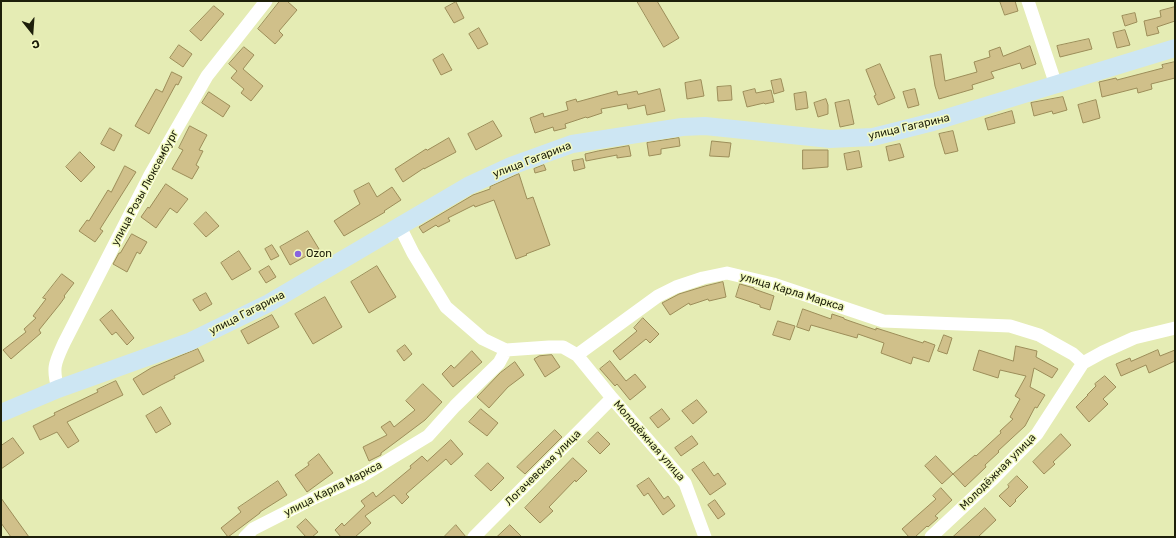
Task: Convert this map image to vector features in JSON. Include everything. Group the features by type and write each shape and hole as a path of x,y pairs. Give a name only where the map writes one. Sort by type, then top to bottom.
{"main road":[{"name":"улица Гагарина","path":"1,413 58,389 195,339 270,304 468,186 511,166 572,144 682,126 705,126 830,139 873,137 933,122 1175,48"}],"street":[{"name":"улица Розы Люксембург","path":"58,389 54,374 56,362 61,349 150,175 207,76 266,1"},
{"path":"1028,1 1056,85"},
{"path":"400,227 413,253 446,307 483,339 506,350 549,347 563,348 577,355"},
{"name":"улица Карла Маркса","path":"577,355 658,296 676,287 703,278 727,273 773,284 883,321 1010,326 1039,335 1073,354 1083,363"},
{"name":"Молодёжная улица","path":"931,537 994,478 1037,434 1083,363 1134,338 1175,328"},
{"name":"улица Карла Маркса","path":"245,537 253,529 316,497 362,476 428,436 455,406 500,363 506,350"},
{"name":"Молодёжная улица","path":"577,355 685,483 705,537"},
{"name":"Логачевская улица","path":"474,537 612,398"}],"building":[{"path":"280,1 287,1 297,10 279,31 283,35 275,44 258,29"},
{"path":"637,1 657,1 679,38 664,47"},
{"path":"1000,1 1015,1 1018,11 1005,15"},
{"path":"456,2 464,18 454,23 445,8"},
{"path":"214,6 224,14 201,41 190,31"},
{"path":"1175,7 1175,21 1157,27 1159,33 1147,36 1144,21 1161,17 1160,11"},
{"path":"1135,13 1137,22 1125,26 1122,16"},
{"path":"479,28 488,44 478,49 469,34"},
{"path":"1125,30 1130,45 1117,48 1113,33"},
{"path":"1089,39 1092,49 1060,57 1057,46"},
{"path":"179,45 192,54 183,67 170,58"},
{"path":"1030,46 1036,64 1022,69 1020,63 991,72 994,78 972,85 973,89 939,99 935,86 930,56 941,54 945,81 977,72 974,62 990,57 989,51 1000,47 1003,56"},
{"path":"244,47 254,55 243,69 263,86 251,101 241,93 244,89 231,78 237,71 229,64"},
{"path":"443,54 452,70 441,75 433,60"},
{"path":"1175,62 1175,78 1151,84 1152,89 1138,93 1137,88 1102,97 1099,82 1116,78 1117,80 1163,68 1162,65"},
{"path":"880,64 895,98 878,105 874,96 876,95 866,70"},
{"path":"172,72 182,77 178,85 176,84 149,134 135,126 156,89 162,92"},
{"path":"781,79 784,91 774,94 771,81"},
{"path":"701,80 704,96 687,99 685,83"},
{"path":"731,86 732,100 718,101 717,87"},
{"path":"660,89 665,111 647,115 645,105 628,109 627,104 601,109 602,113 565,124 566,128 554,131 553,127 535,133 530,118 543,113 544,117 568,110 566,102 576,99 577,102 617,91 618,95 637,91 638,94"},
{"path":"755,89 756,93 771,90 774,102 747,107 743,92"},
{"path":"915,89 919,105 908,108 903,92"},
{"path":"209,92 230,106 223,117 202,103"},
{"path":"806,92 808,108 796,110 794,94"},
{"path":"1063,97 1067,110 1053,114 1052,111 1034,116 1031,103"},
{"path":"826,99 828,114 818,117 814,103"},
{"path":"849,100 854,124 840,127 835,103"},
{"path":"1096,100 1100,118 1083,123 1078,105"},
{"path":"1012,111 1015,123 988,130 985,119"},
{"path":"493,121 502,136 476,150 468,134"},
{"path":"190,126 207,135 199,150 203,151 196,165 199,167 192,179 172,169 183,150 179,148"},
{"path":"110,128 122,135 114,151 101,144"},
{"path":"953,131 958,151 945,154 939,134"},
{"path":"449,138 456,152 424,168 403,182 395,169 426,149 427,150"},
{"path":"679,138 680,146 661,149 661,154 649,156 647,143"},
{"path":"712,141 731,143 729,157 710,156"},
{"path":"900,144 904,157 889,161 886,147"},
{"path":"629,146 631,156 617,158 617,155 586,161 585,154"},
{"path":"803,150 828,150 828,167 803,169"},
{"path":"859,151 862,167 847,170 844,154"},
{"path":"80,152 95,167 81,182 66,167"},
{"path":"583,159 585,168 574,171 572,161"},
{"path":"544,165 546,170 535,173 534,169"},
{"path":"125,166 136,172 100,229 103,231 95,242 79,231 87,220 89,221 108,190 111,192"},
{"path":"519,174 527,199 533,197 550,245 516,259 494,200 475,207 474,205 448,218 450,221 438,227 436,225 423,233 419,227 473,195 490,189 490,187"},
{"path":"369,183 377,197 392,187 401,200 384,211 385,212 344,236 334,221 360,204 354,191"},
{"path":"166,184 188,199 177,213 170,208 156,228 141,217"},
{"path":"206,212 219,226 206,237 194,224"},
{"path":"308,231 319,249 290,265 280,247"},
{"path":"132,234 147,242 140,254 137,252 127,272 113,264"},
{"path":"272,245 279,256 271,260 265,249"},
{"path":"239,251 251,269 232,280 221,263"},
{"path":"269,266 276,277 266,283 259,272"},
{"path":"377,266 396,297 369,313 351,282"},
{"path":"62,274 74,283 60,304 39,330 41,333 11,359 3,350 26,332 24,329 36,318 33,316 46,299 43,298"},
{"path":"723,282 726,297 709,301 708,299 690,305 689,303 670,315 662,303 679,294"},
{"path":"740,284 774,296 770,310 736,297"},
{"path":"206,293 212,304 200,311 193,300"},
{"path":"325,297 342,327 313,344 295,314"},
{"path":"803,309 831,319 832,314 876,330 876,328 923,343 924,341 935,345 929,362 913,357 911,364 881,353 884,343 858,334 857,338 811,325 809,331 797,327"},
{"path":"112,310 134,338 127,345 116,332 112,335 100,320"},
{"path":"272,315 279,327 248,344 241,331"},
{"path":"643,318 659,334 650,343 646,339 620,360 613,351 637,331 634,328"},
{"path":"778,321 795,326 790,340 773,335"},
{"path":"944,335 952,338 947,354 938,351"},
{"path":"405,345 412,354 404,361 397,351"},
{"path":"1016,346 1037,351 1036,357 1058,369 1052,378 1034,368 1030,387 1045,395 1037,408 1035,407 1025,426 998,451 999,452 985,465 986,467 965,487 953,474 975,455 976,456 1001,433 1000,431 1013,419 1010,417 1020,399 1015,396 1026,376 1000,370 998,378 973,370 979,350 1013,361"},
{"path":"198,349 204,361 174,376 175,378 143,395 133,379 151,368"},
{"path":"1158,350 1160,356 1175,350 1175,361 1149,373 1146,365 1121,376 1116,364 1130,358 1131,361"},
{"path":"472,351 482,362 453,387 442,374 451,365 454,368"},
{"path":"552,355 560,367 545,377 534,359 539,356"},
{"path":"610,361 626,381 635,374 646,387 630,400 617,384 615,386 600,369"},
{"path":"515,362 524,375 508,387 489,408 477,397 500,373"},
{"path":"1105,376 1116,387 1103,399 1108,404 1089,422 1076,407 1096,386 1095,384"},
{"path":"116,381 123,395 67,422 79,441 68,448 57,432 40,440 33,426 55,415 54,413 98,392 97,390"},
{"path":"423,384 442,402 425,420 381,453 381,455 369,461 363,447 387,435 381,427 390,421 394,427 415,410 406,401"},
{"path":"697,400 707,412 693,424 682,411"},
{"path":"161,407 171,424 156,433 146,416"},
{"path":"481,409 498,423 487,436 469,422"},
{"path":"662,409 670,419 658,428 650,418"},
{"path":"555,430 562,437 525,474 517,467"},
{"path":"598,432 610,444 600,454 588,442"},
{"path":"1061,434 1071,445 1053,462 1055,464 1044,474 1033,462"},
{"path":"692,436 698,444 681,456 675,448"},
{"path":"13,438 24,453 1,469 1,446"},
{"path":"451,440 463,454 451,465 446,459 406,494 409,497 402,504 394,495 365,516 371,523 355,537 341,537 335,530 342,523 344,526 365,506 361,501 373,492 376,497 411,468 410,466 422,456 427,461"},
{"path":"319,454 333,473 307,492 295,475 309,465 308,463"},
{"path":"936,456 953,474 942,484 925,466"},
{"path":"573,458 587,471 576,482 575,480 549,507 553,511 540,523 525,508"},
{"path":"704,462 714,476 718,473 726,484 710,495 692,470"},
{"path":"488,463 504,478 491,491 475,476"},
{"path":"1017,476 1028,487 1010,507 999,496 1009,487 1008,485"},
{"path":"649,478 664,499 668,496 675,506 663,515 648,493 644,496 637,486"},
{"path":"278,481 287,495 260,512 228,537 221,528 241,512 238,508"},
{"path":"941,488 952,500 935,516 938,518 928,527 927,526 915,537 909,537 902,529 936,499 933,496"},
{"path":"1,498 29,537 11,537 1,523"},
{"path":"715,500 725,514 718,519 708,505"},
{"path":"985,508 996,520 978,537 953,537"},
{"path":"306,519 318,532 312,537 306,537 297,527"},
{"path":"456,525 466,537 444,537"},
{"path":"510,525 522,537 497,537"}],"place":[{"name":"Ozon","path":"298,254"}]}
